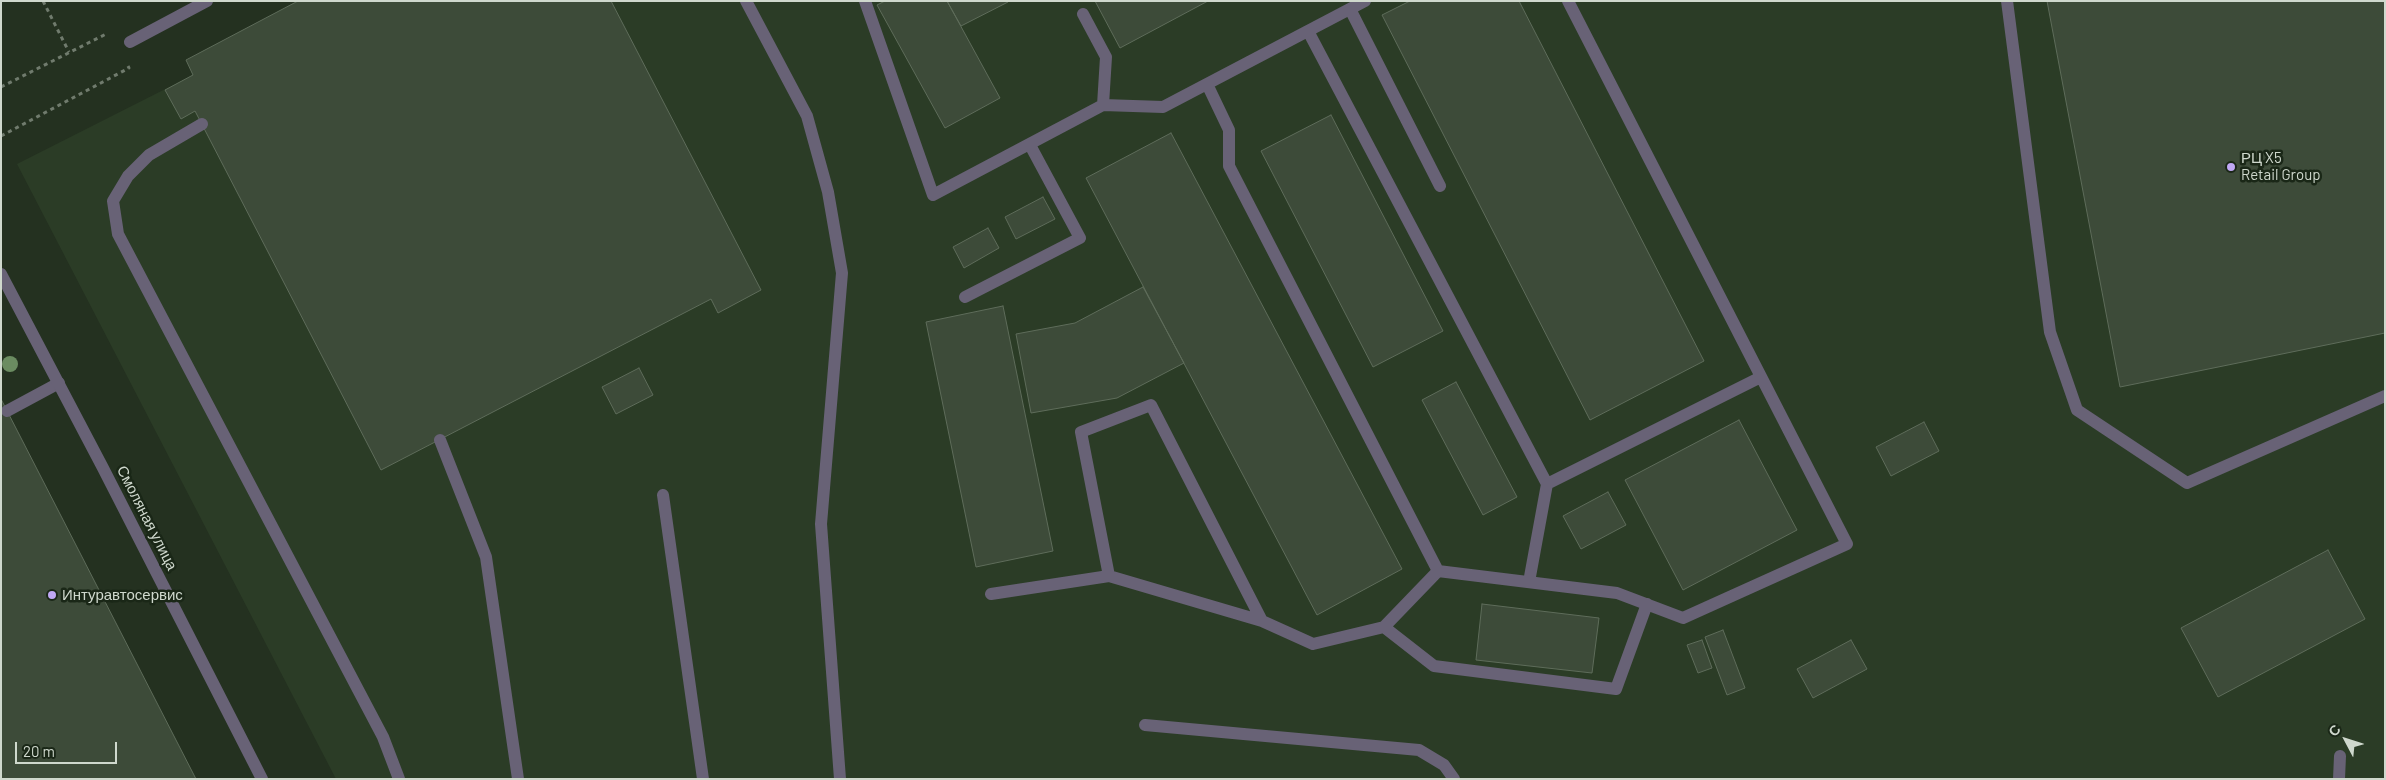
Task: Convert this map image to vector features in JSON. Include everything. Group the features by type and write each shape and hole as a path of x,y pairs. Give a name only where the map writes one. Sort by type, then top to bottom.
{"street":[{"path":"130,42 207,1"},
{"path":"746,1 807,116 828,192 842,274 821,524 840,779"},
{"path":"865,1 933,195 1103,105 1163,107 1365,1"},
{"path":"1438,571 1617,593 1683,618 1847,544 1568,1"},
{"path":"2007,1 2050,332 2077,410 2187,483 2385,396"},
{"path":"1350,9 1440,186"},
{"path":"1083,14 1106,57 1103,105"},
{"path":"1308,31 1547,484 1530,582"},
{"path":"1207,84 1229,130 1229,166 1438,571"},
{"path":"202,124 150,155 128,176 113,202 118,234 383,736 399,779"},
{"path":"965,297 1080,238 1030,145"},
{"name":"Смоляная улица","path":"1,274 262,779"},
{"path":"1547,484 1762,378"},
{"path":"7,411 59,383"},
{"path":"1108,576 1081,432 1151,405 1262,621"},
{"path":"440,440 486,557 518,779"},
{"path":"663,495 703,779"},
{"path":"991,594 1108,576 1262,621 1313,644 1384,627 1438,571"},
{"path":"1384,627 1434,666 1616,690 1647,604"},
{"path":"1145,725 1419,750 1444,765 1454,779"},
{"path":"2339,779 2340,756"}],"path":[{"path":"43,1 70,52"},
{"path":"1,87 111,32"},
{"path":"1,136 129,68 126,61"}],"shaded area":[{"path":"298,1 2385,1 2385,779 336,779 17,164 193,75"}],"building":[{"path":"298,1 611,1 761,290 718,313 711,299 381,470 195,111 181,119 165,90 193,75 186,60"},
{"path":"885,1 947,1 1000,98 945,128 877,5"},
{"path":"947,1 1008,1 1008,2 961,26"},
{"path":"1095,1 1208,1 1120,48"},
{"path":"1410,1 1519,1 1704,361 1590,420 1382,15"},
{"name":"РЦ X5 Retail Group","path":"2047,1 2385,1 2385,333 2120,387"},
{"path":"1331,115 1443,331 1373,367 1261,151"},
{"path":"1171,133 1402,569 1317,615 1086,178"},
{"path":"1043,197 1055,219 1016,239 1005,217"},
{"path":"988,228 999,248 964,268 953,247"},
{"path":"1143,287 1184,363 1117,398 1031,413 1016,334 1075,323"},
{"path":"1003,306 1053,551 976,567 926,322"},
{"path":"639,368 653,395 616,414 602,387"},
{"path":"1456,382 1517,497 1483,515 1422,400"},
{"name":"Интуравтосервис","path":"1,399 196,779 1,779"},
{"path":"1739,420 1797,530 1683,590 1625,480"},
{"path":"1924,422 1939,451 1891,476 1876,447"},
{"path":"1608,492 1626,525 1581,549 1563,516"},
{"path":"2328,550 2365,619 2218,697 2181,628"},
{"path":"1482,604 1599,618 1592,673 1476,660"},
{"path":"1723,630 1745,688 1727,695 1705,637"},
{"path":"1702,640 1712,668 1698,673 1687,645"},
{"path":"1851,640 1867,669 1813,698 1797,669"}],"place":[{"name":"РЦ X5 Retail Group","path":"2231,167"},
{"name":"Интуравтосервис","path":"52,595"}]}
